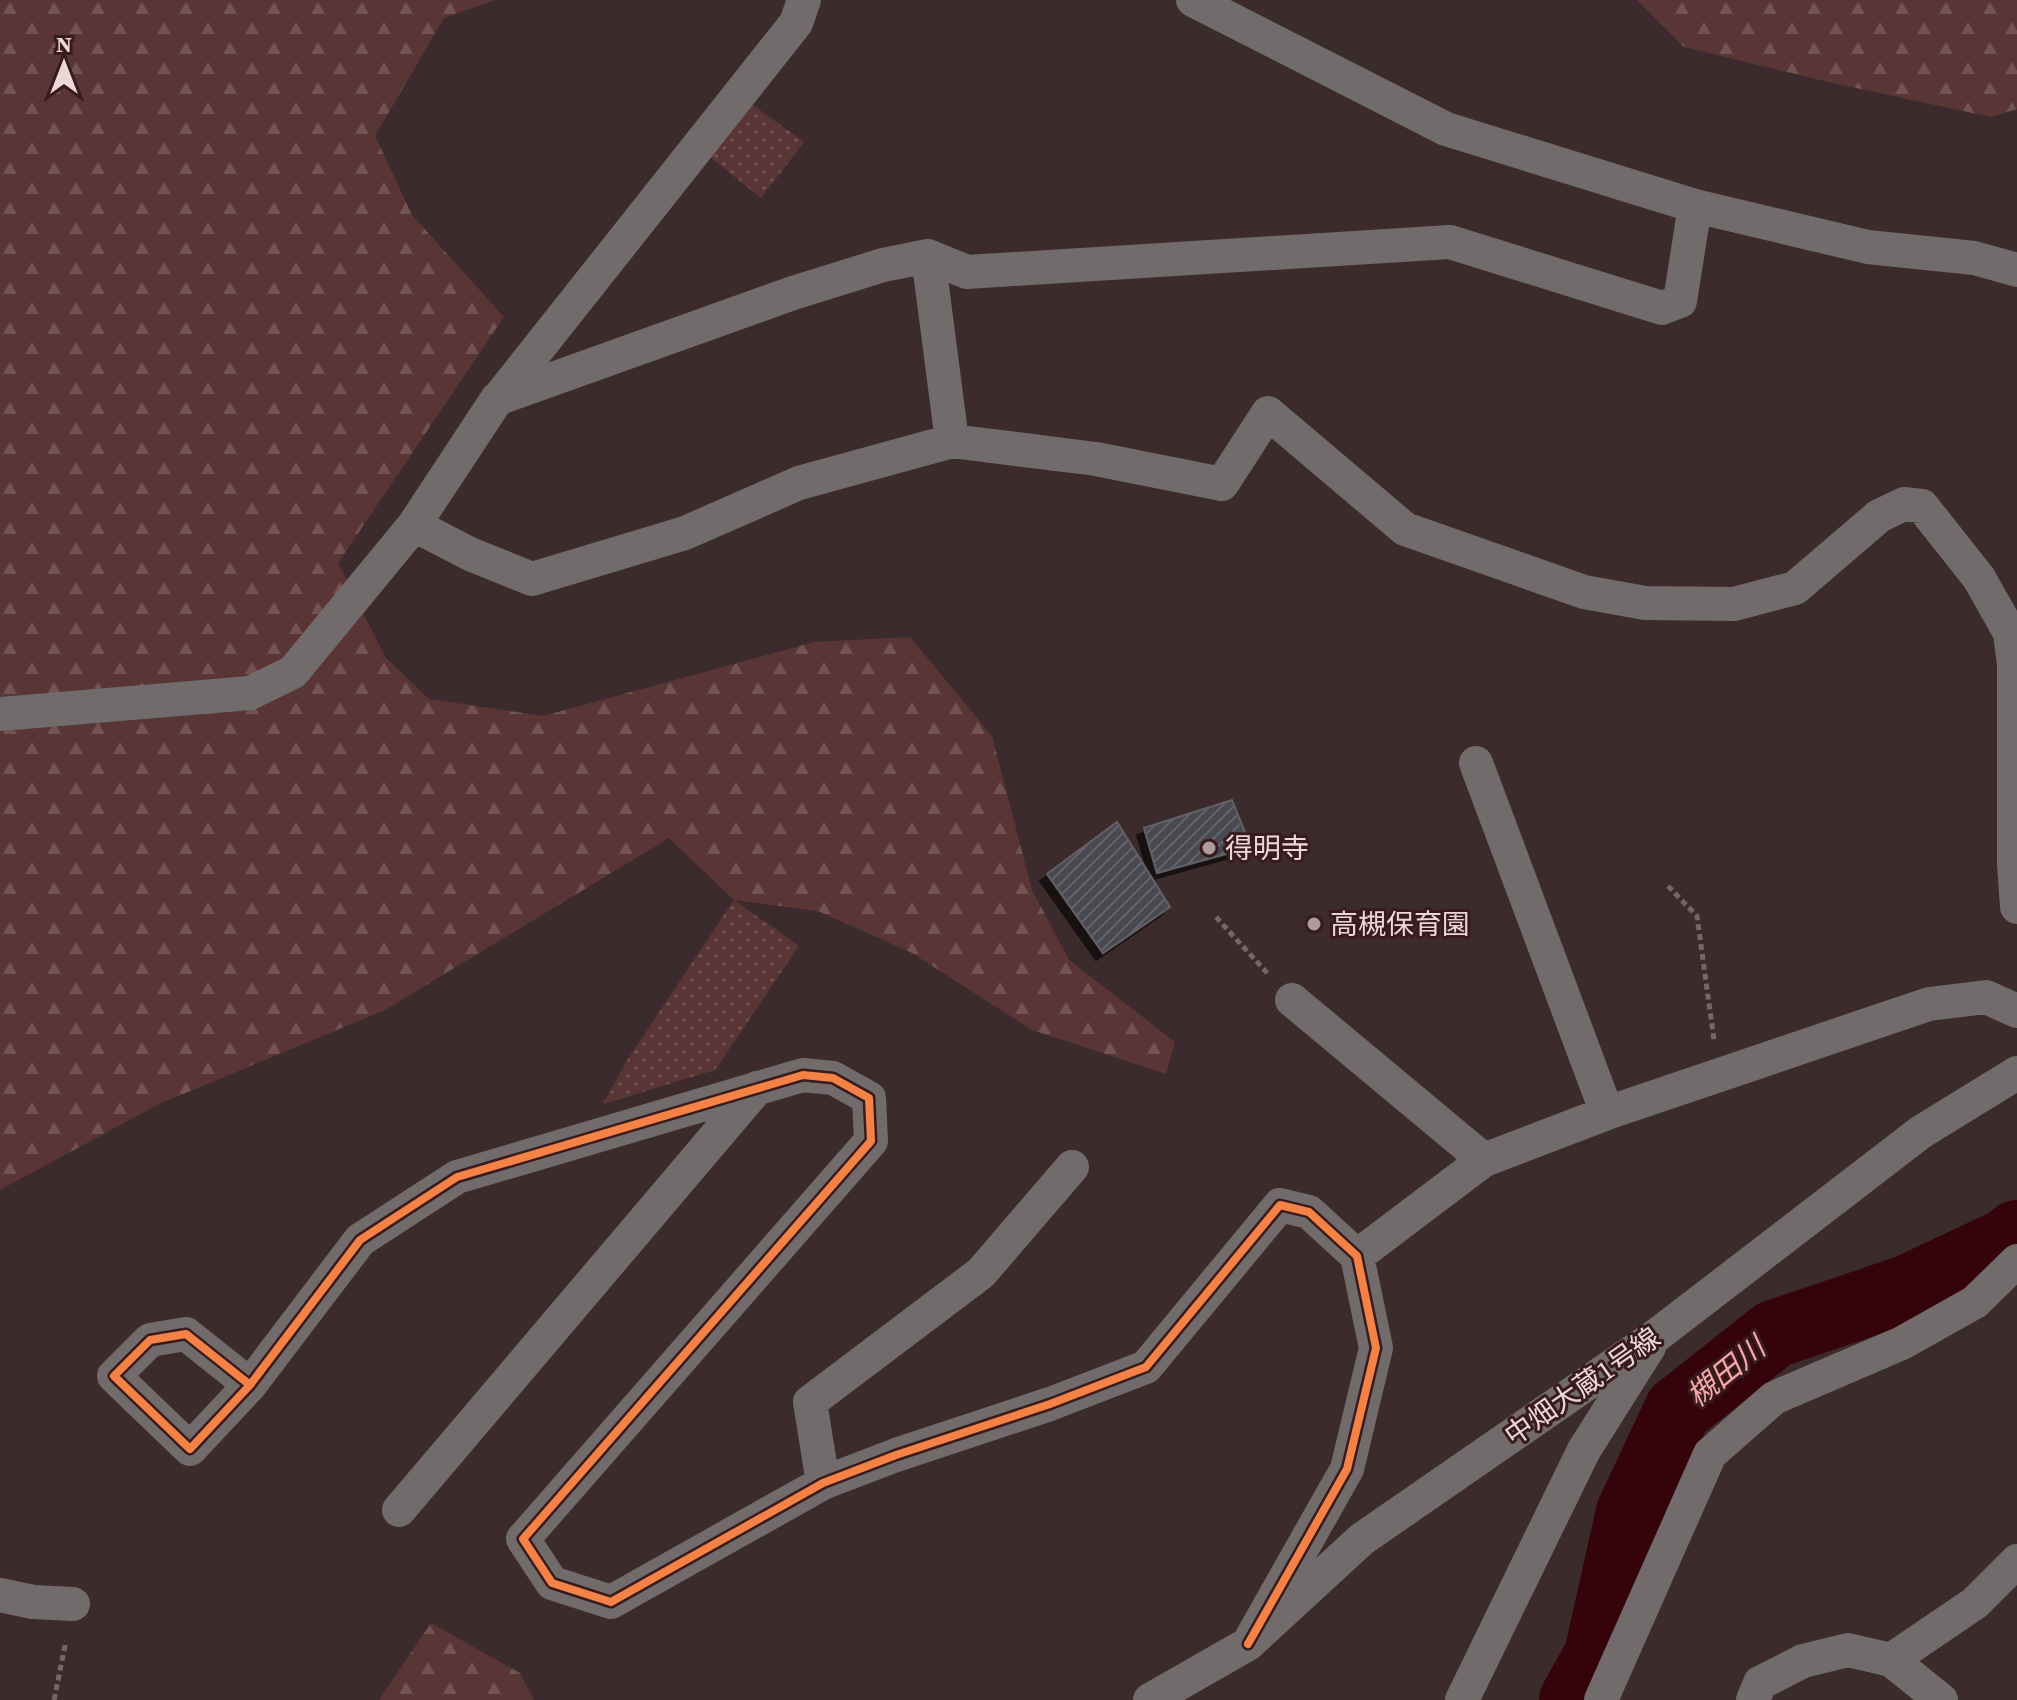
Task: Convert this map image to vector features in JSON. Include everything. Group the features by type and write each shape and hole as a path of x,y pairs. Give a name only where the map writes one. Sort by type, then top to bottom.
{"street":[{"path":"0,714 250,693 293,672 414,525 497,399 796,23 804,0"},
{"path":"1193,0 1446,129 1695,206 1868,247 1974,258 2017,270"},
{"path":"497,399 793,293 883,265 928,256 967,272 1450,242 1662,308 1680,301 1695,206"},
{"path":"928,256 952,441"},
{"path":"414,525 470,554 532,579 685,533 799,483 952,441 1096,459 1222,484 1268,413 1405,529 1584,592 1645,603 1734,604 1795,588 1879,516 1904,504 1922,506 1979,578 2010,633 2014,664 2014,864 2017,907"},
{"path":"1476,763 1607,1113"},
{"path":"1357,1256 1484,1160 1607,1113 1929,1004 1986,997 2017,1011"},
{"path":"1292,1000 1484,1160"},
{"name":"中畑大蔵1号線","path":"1150,1700 1248,1644 1362,1539 1657,1335 1921,1132 2017,1073"},
{"path":"250,1385 360,1240 457,1177 803,1075 833,1078 869,1098 871,1141 523,1539 552,1583 611,1602 823,1483 1146,1367 1280,1205 1309,1212 1357,1256 1376,1348 1347,1469 1248,1644"},
{"path":"399,1510 757,1088"},
{"path":"823,1483 810,1402 981,1273 1072,1167"},
{"path":"1601,1700 1710,1454 1774,1398 1902,1343 1975,1302 2017,1261"},
{"path":"1462,1700 1584,1450 1657,1335"},
{"path":"1891,1660 1975,1603 2017,1561"},
{"path":"0,1595 33,1602 73,1604"},
{"path":"1753,1700 1760,1683 1803,1661 1848,1650 1891,1660 1941,1700"}],"path":[{"path":"1668,886 1697,916 1718,1076"},
{"path":"1216,917 1292,1000"},
{"path":"54,1700 73,1604"}],"green space":[{"path":"0,0 495,0 444,18 375,136 412,215 504,317 338,563 385,657 429,699 543,716 814,642 910,637 992,736 1032,890 1069,960 1175,1042 1166,1074 1032,1030 912,953 818,911 734,900 669,838 385,1010 159,1104 0,1190"},
{"path":"1637,0 2017,0 2017,109 1991,117 1684,47"},
{"path":"750,103 804,142 761,198 706,154"},
{"path":"734,900 799,946 715,1070 603,1104 626,1062"},
{"path":"431,1623 520,1673 534,1700 379,1700"}],"building":[{"path":"1232,800 1251,847 1157,873 1144,828"},
{"path":"1117,822 1170,907 1103,953 1047,874"}],"waterway":[{"name":"槻田川","path":"1573,1700 1598,1655 1630,1512 1678,1410 1774,1334 1907,1289 2007,1242 2017,1234"}],"cycle path":[{"path":"250,1385 186,1334 150,1340 114,1376 190,1449 250,1385 360,1240 457,1177 803,1075 833,1078 869,1098 871,1141 523,1539 552,1583 611,1602 823,1483 1146,1367 1280,1205 1309,1212 1357,1256 1376,1348 1347,1469 1248,1644"}],"place":[{"name":"得明寺","path":"1209,848"},
{"name":"高槻保育園","path":"1314,924"}]}
